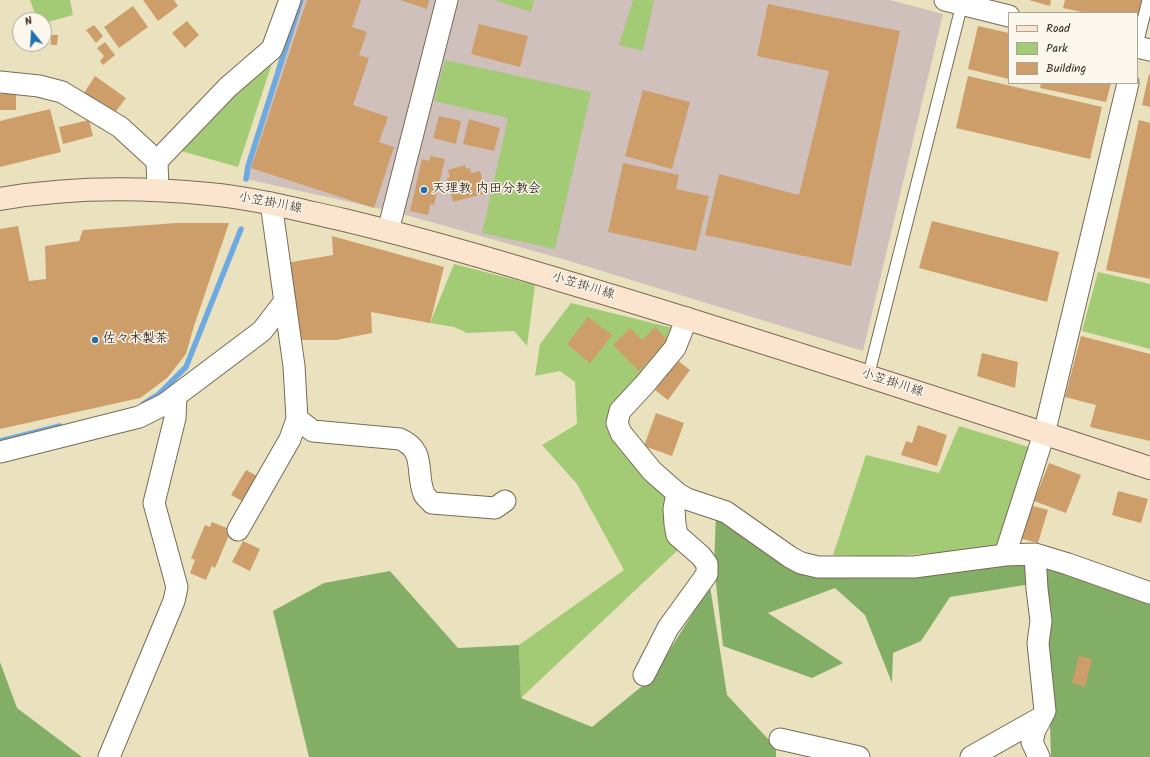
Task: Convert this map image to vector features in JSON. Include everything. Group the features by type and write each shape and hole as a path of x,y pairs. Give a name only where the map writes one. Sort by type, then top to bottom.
{"main road":[{"name":"小笠掛川線","path":"0,199 53,192 112,189 158,190 211,194 271,203 388,231 529,270 687,318 1150,468"}],"street":[{"path":"157,161 228,87 272,49 290,0"},
{"path":"388,231 447,0"},
{"path":"953,2 1008,16"},
{"path":"1138,46 1150,50"},
{"path":"0,82 39,86 62,92 76,99 120,127 157,161 158,190"},
{"path":"1005,554 1044,434 1128,84"},
{"path":"238,530 290,439 297,419 294,366 271,203"},
{"path":"0,452 139,416 165,404 262,331 285,301"},
{"path":"687,318 675,348 620,412 617,423 621,434 652,471 678,493 688,499 726,512 801,563 818,567 914,567 1005,554 1035,554 1150,593"},
{"path":"108,757 174,601 176,587 154,503 175,418 176,396"},
{"path":"297,419 313,431 400,439 409,443 416,452 424,495 432,503 495,508 505,501"},
{"path":"644,675 668,628 707,574 707,564 701,556 677,534 674,509 678,493"},
{"path":"1035,554 1041,621 1038,643 1045,710 1035,730 1032,742 1039,757"},
{"path":"971,757 1042,717"},
{"path":"780,739 859,757"}],"lane":[{"path":"1138,42 1148,0"},
{"path":"868,377 953,2"}],"shaded area":[{"path":"295,0 890,0 943,14 863,351 566,260 399,213 246,179"}],"green space":[{"path":"30,0 70,0 73,15 52,21 52,12 34,11"},
{"path":"494,0 534,0 531,12"},
{"path":"633,0 654,0 643,51 619,45"},
{"path":"273,60 238,167 181,151 230,97"},
{"path":"445,60 591,92 555,249 482,233 508,118 434,101"},
{"path":"454,264 535,285 527,346 514,331 467,333 454,327 430,323"},
{"path":"1098,272 1150,284 1150,349 1082,331"},
{"path":"571,303 673,328 661,348 613,408 669,498 680,548 521,698 519,645 624,570 577,484 542,445 577,424 575,382 560,371 535,376 540,344"},
{"path":"959,426 1032,448 1010,517 996,545 964,551 880,557 833,555 866,455 939,473"},
{"path":"716,514 806,571 1024,560 1031,584 950,597 921,641 893,653 892,683 865,615 835,588 768,613 843,663 812,678 723,646 714,566"},
{"path":"1045,564 1150,600 1150,757 1051,757"},
{"path":"390,571 458,648 519,645 521,698 592,727 652,678 710,586 727,695 768,739 776,745 776,757 309,757 273,611 324,583"},
{"path":"0,662 17,708 82,757 0,757"}],"building":[{"path":"143,0 174,0 178,6 158,21"},
{"path":"307,0 361,0 352,27 367,32 359,55 369,58 353,105 388,117 379,142 394,147 374,208 251,168"},
{"path":"400,0 429,0 427,9"},
{"path":"1029,0 1051,0 1050,6"},
{"path":"1065,0 1142,0 1138,17 1138,12 1081,12 1063,8"},
{"path":"768,4 900,31 851,266 705,235 719,174 799,195 829,71 757,56"},
{"path":"133,6 148,27 119,48 104,27"},
{"path":"187,21 199,35 185,48 172,33"},
{"path":"479,24 528,36 520,67 471,54"},
{"path":"94,25 103,36 96,43 86,30"},
{"path":"978,26 1008,33 1008,79 968,69"},
{"path":"52,35 58,35 57,45 52,45"},
{"path":"105,42 115,55 103,65 100,61 104,56 97,48"},
{"path":"1150,74 1150,107 1142,105"},
{"path":"95,76 126,98 114,114 84,93"},
{"path":"968,76 1102,107 1090,159 956,128"},
{"path":"1041,84 1111,84 1106,102 1040,88"},
{"path":"643,90 690,102 672,169 625,156"},
{"path":"16,93 16,110 0,110 0,94"},
{"path":"50,109 61,152 0,167 0,121"},
{"path":"439,116 461,121 456,144 433,138"},
{"path":"469,119 500,128 494,151 463,144"},
{"path":"89,120 93,136 63,144 59,127"},
{"path":"1139,120 1150,123 1150,279 1106,270"},
{"path":"431,156 445,159 434,205 430,204 428,215 410,211 422,159 429,161"},
{"path":"623,163 679,175 676,189 709,196 696,251 608,232"},
{"path":"465,165 466,169 470,168 471,173 480,171 486,193 453,202 447,178 450,177 448,170"},
{"path":"932,221 1059,252 1047,302 919,268"},
{"name":"佐々木製茶","path":"176,223 229,223 186,354 167,378 140,398 0,429 0,229 18,226 29,281 46,279 45,246 79,241 83,230"},
{"path":"332,236 444,267 430,323 371,312 372,333 336,340 299,340 286,263 333,255"},
{"path":"588,317 612,335 590,363 567,344"},
{"path":"655,327 669,341 639,371 613,345 630,328 642,340"},
{"path":"1081,336 1150,354 1150,441 1090,427 1096,405 1065,397"},
{"path":"982,353 1018,362 1015,388 977,376"},
{"path":"677,360 690,370 668,400 655,390"},
{"path":"656,413 684,423 672,456 644,446"},
{"path":"918,425 947,435 937,466 901,455 906,441 912,443"},
{"path":"1049,463 1081,475 1066,513 1034,501"},
{"path":"246,470 257,476 242,501 231,495"},
{"path":"1118,491 1148,499 1141,523 1112,515"},
{"path":"1029,505 1048,510 1038,543 1019,538"},
{"path":"212,522 229,529 227,534 229,535 215,568 212,566 206,580 190,573 195,560 191,558 205,525 210,527"},
{"path":"243,541 260,549 250,571 232,562"},
{"path":"1079,656 1092,659 1085,687 1072,683"}],"waterway":[{"path":"246,179 248,166 301,0"},
{"path":"143,404 159,394 186,367 241,229"},
{"path":"0,441 60,426"}],"place":[{"name":"天理教 内田分教会","path":"424,190"},
{"name":"佐々木製茶","path":"95,340"}]}
